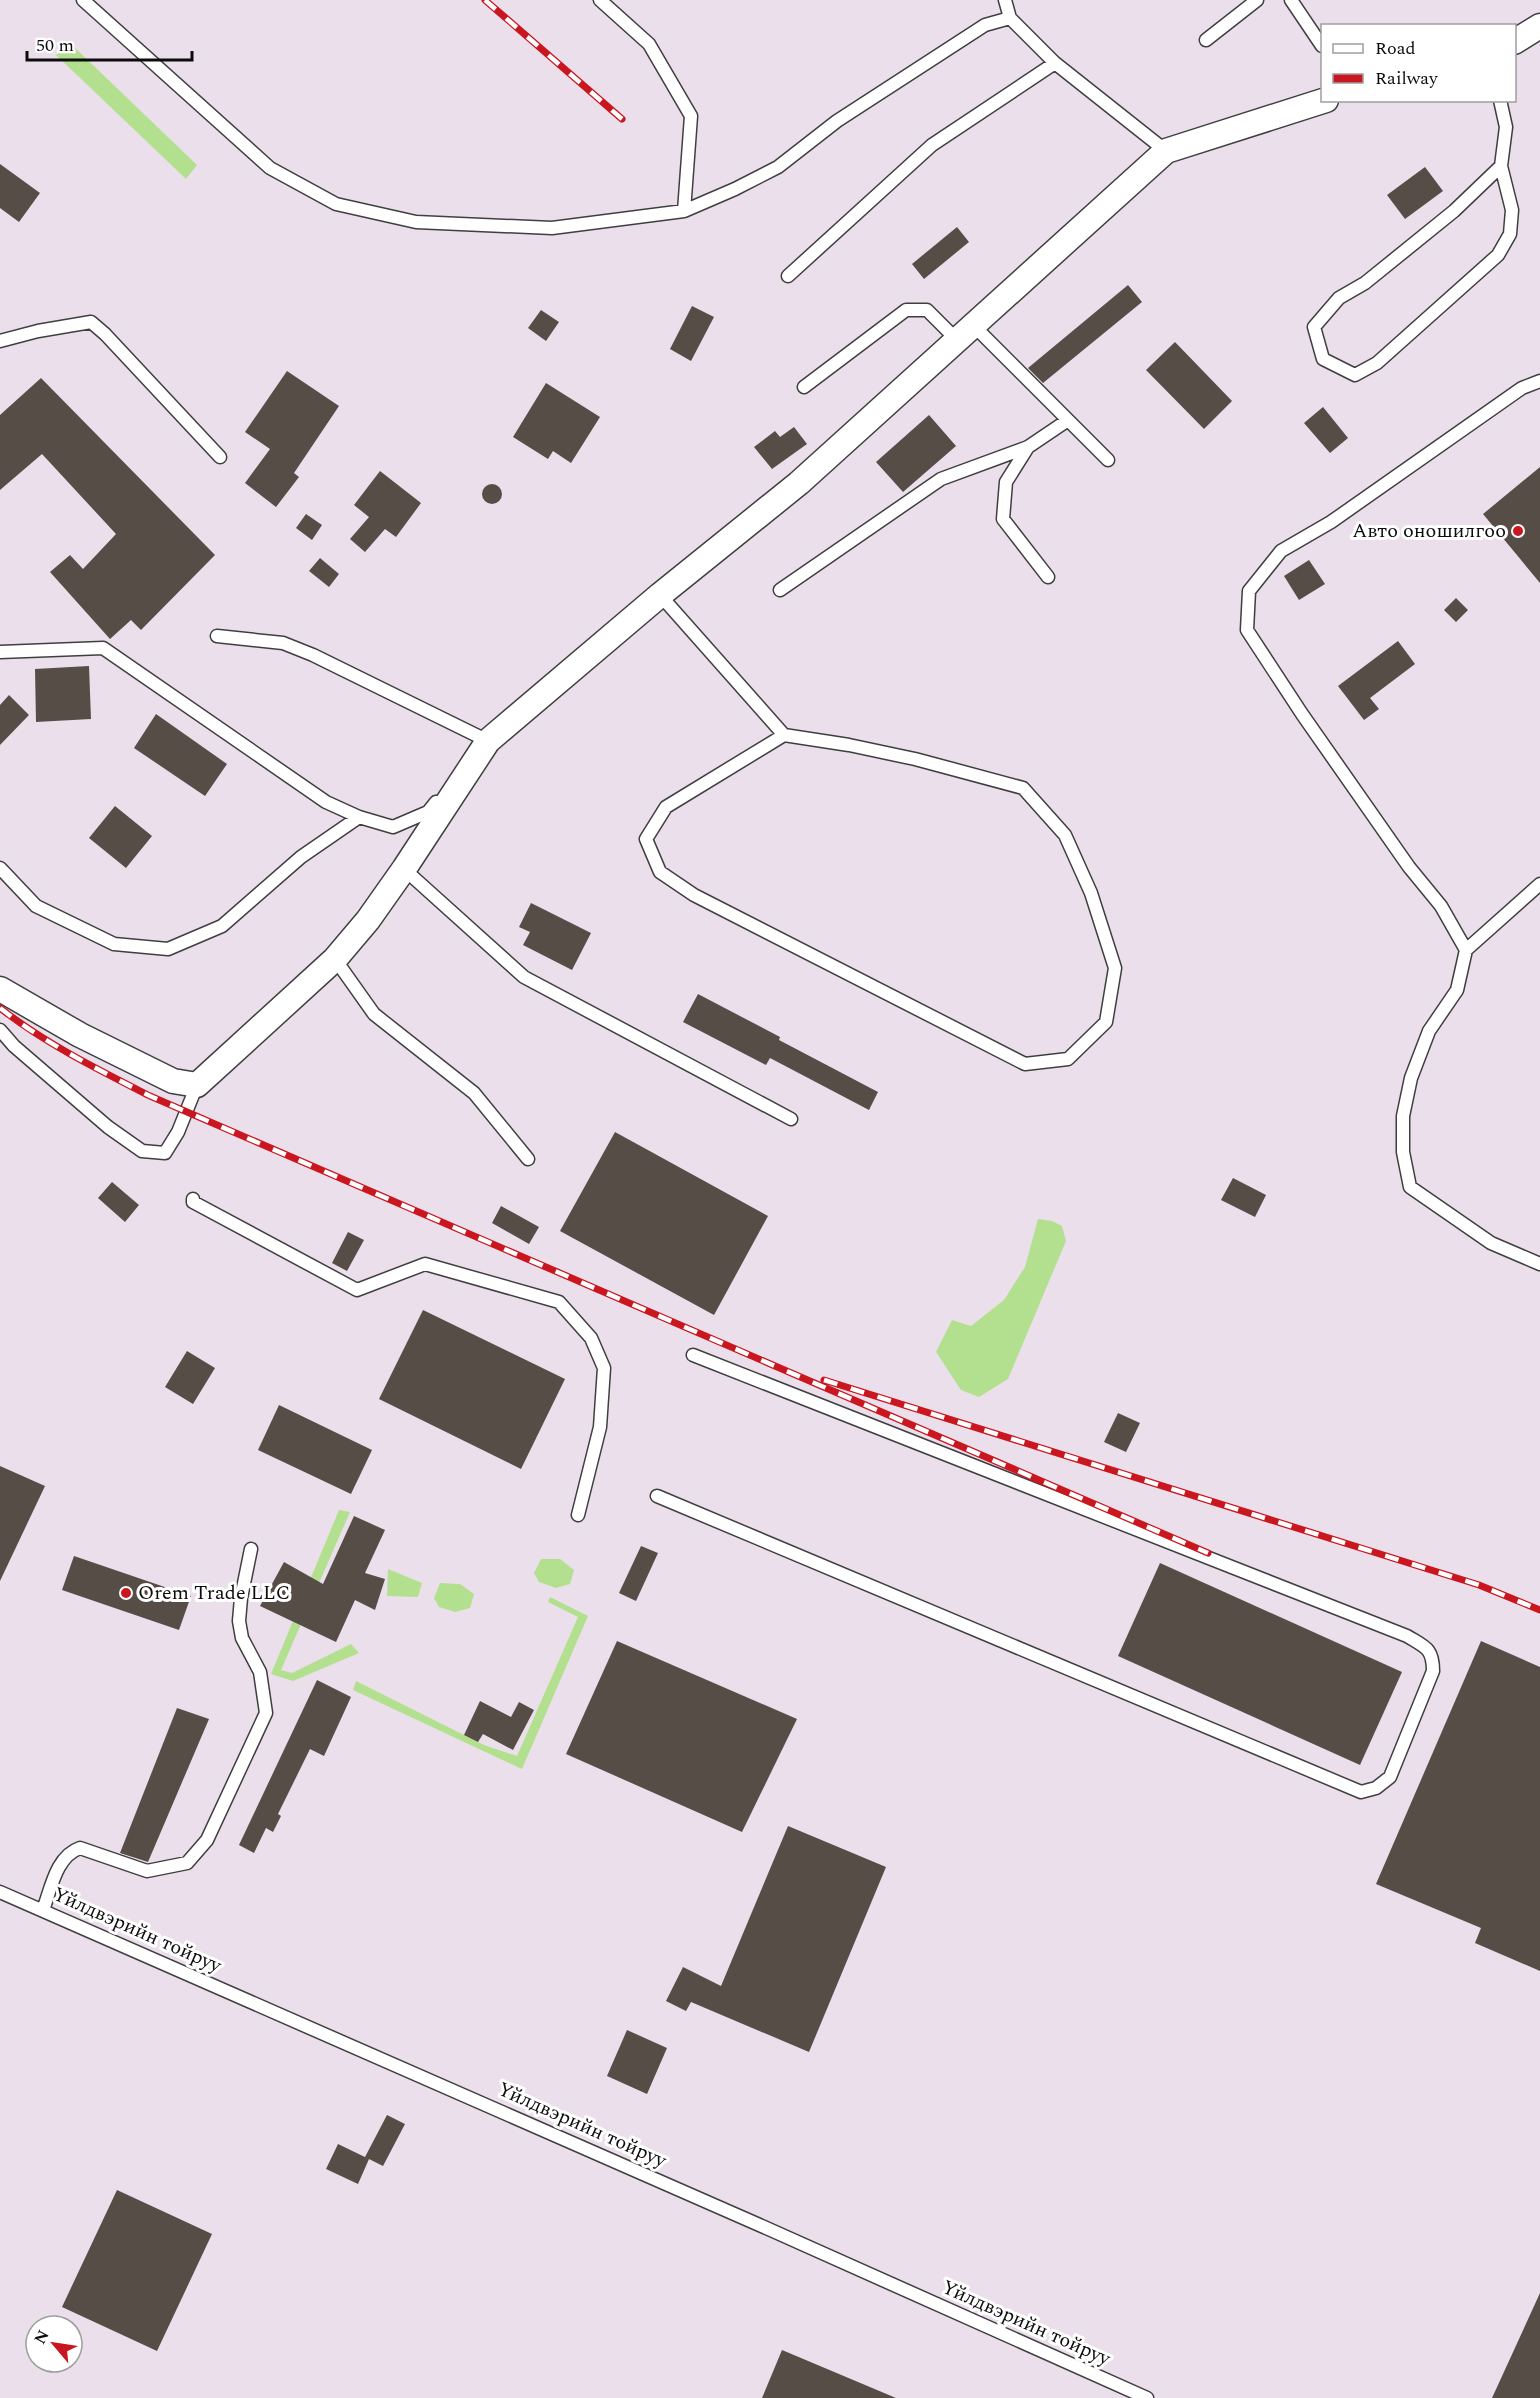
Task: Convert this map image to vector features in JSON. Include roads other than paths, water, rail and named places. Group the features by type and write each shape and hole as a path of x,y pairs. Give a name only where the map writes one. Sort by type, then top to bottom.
{"street":[{"path":"1516,41 1540,26"},
{"path":"0,989 80,1035 173,1081 197,1085 335,959 368,920 488,741 660,594 799,483 1166,150 1321,102"}],"lane":[{"path":"82,0 270,168 336,204 416,222 552,228 684,211 778,167 837,121 938,55 985,26 1010,18"},
{"path":"600,0 649,44 691,116 684,211"},
{"path":"1005,0 1010,18 1055,63 1166,150"},
{"path":"1206,40 1257,0"},
{"path":"1291,0 1321,43"},
{"path":"788,276 932,145 1055,63"},
{"path":"1500,102 1506,127 1500,166 1512,210 1510,234 1498,255 1377,363 1355,375 1323,359 1314,327 1339,298 1365,283 1436,225 1500,166"},
{"path":"804,387 906,310 927,310 965,332 1068,420 1108,460"},
{"path":"0,341 38,331 91,322 105,334 220,458"},
{"path":"1466,950 1441,906 1409,867 1302,714 1247,630 1250,591 1281,551 1331,522 1522,388 1540,381"},
{"path":"780,590 941,479 1028,447 1068,420"},
{"path":"1028,447 1006,482 1003,519 1048,577"},
{"path":"660,594 784,735 849,745 915,759 1023,788 1065,835 1090,893 1115,968 1106,1022 1068,1059 1025,1064 694,895 660,872 646,839 666,807 784,735"},
{"path":"0,652 103,648 326,802 359,817 393,827 428,812 488,741 313,655 283,643 217,636"},
{"path":"0,868 36,906 114,944 168,949 222,926 301,856 359,817"},
{"path":"404,869 524,977 791,1119"},
{"path":"1540,884 1466,950 1457,990 1429,1031 1411,1078 1403,1116 1403,1152 1410,1187 1491,1243 1540,1264"},
{"path":"335,959 374,1014 474,1093 528,1159"},
{"path":"0,1030 14,1046 108,1127 142,1151 165,1153 178,1132 197,1085"},
{"path":"193,1199 193,1202 357,1290 425,1264 559,1302 591,1338 604,1368 600,1427 578,1515"},
{"path":"657,1496 1361,1792 1376,1788 1390,1777 1433,1671 1433,1656 1427,1648 1407,1636 693,1355"},
{"path":"44,1910 58,1866 72,1850 80,1848 147,1871 187,1863 207,1840 266,1713 260,1672 242,1638 239,1621 241,1598 251,1550"},
{"name":"Үйлдвэрийн тойруу","path":"0,1892 773,2231 1140,2397"}],"railway":[{"path":"485,0 622,119"},
{"path":"0,1008 54,1045 150,1096 1208,1553"},
{"path":"824,1380 1479,1585 1540,1610"}],"place":[{"name":"Авто оношилгоо","path":"1518,531"},
{"name":"Orem Trade LLC","path":"126,1593"}]}
